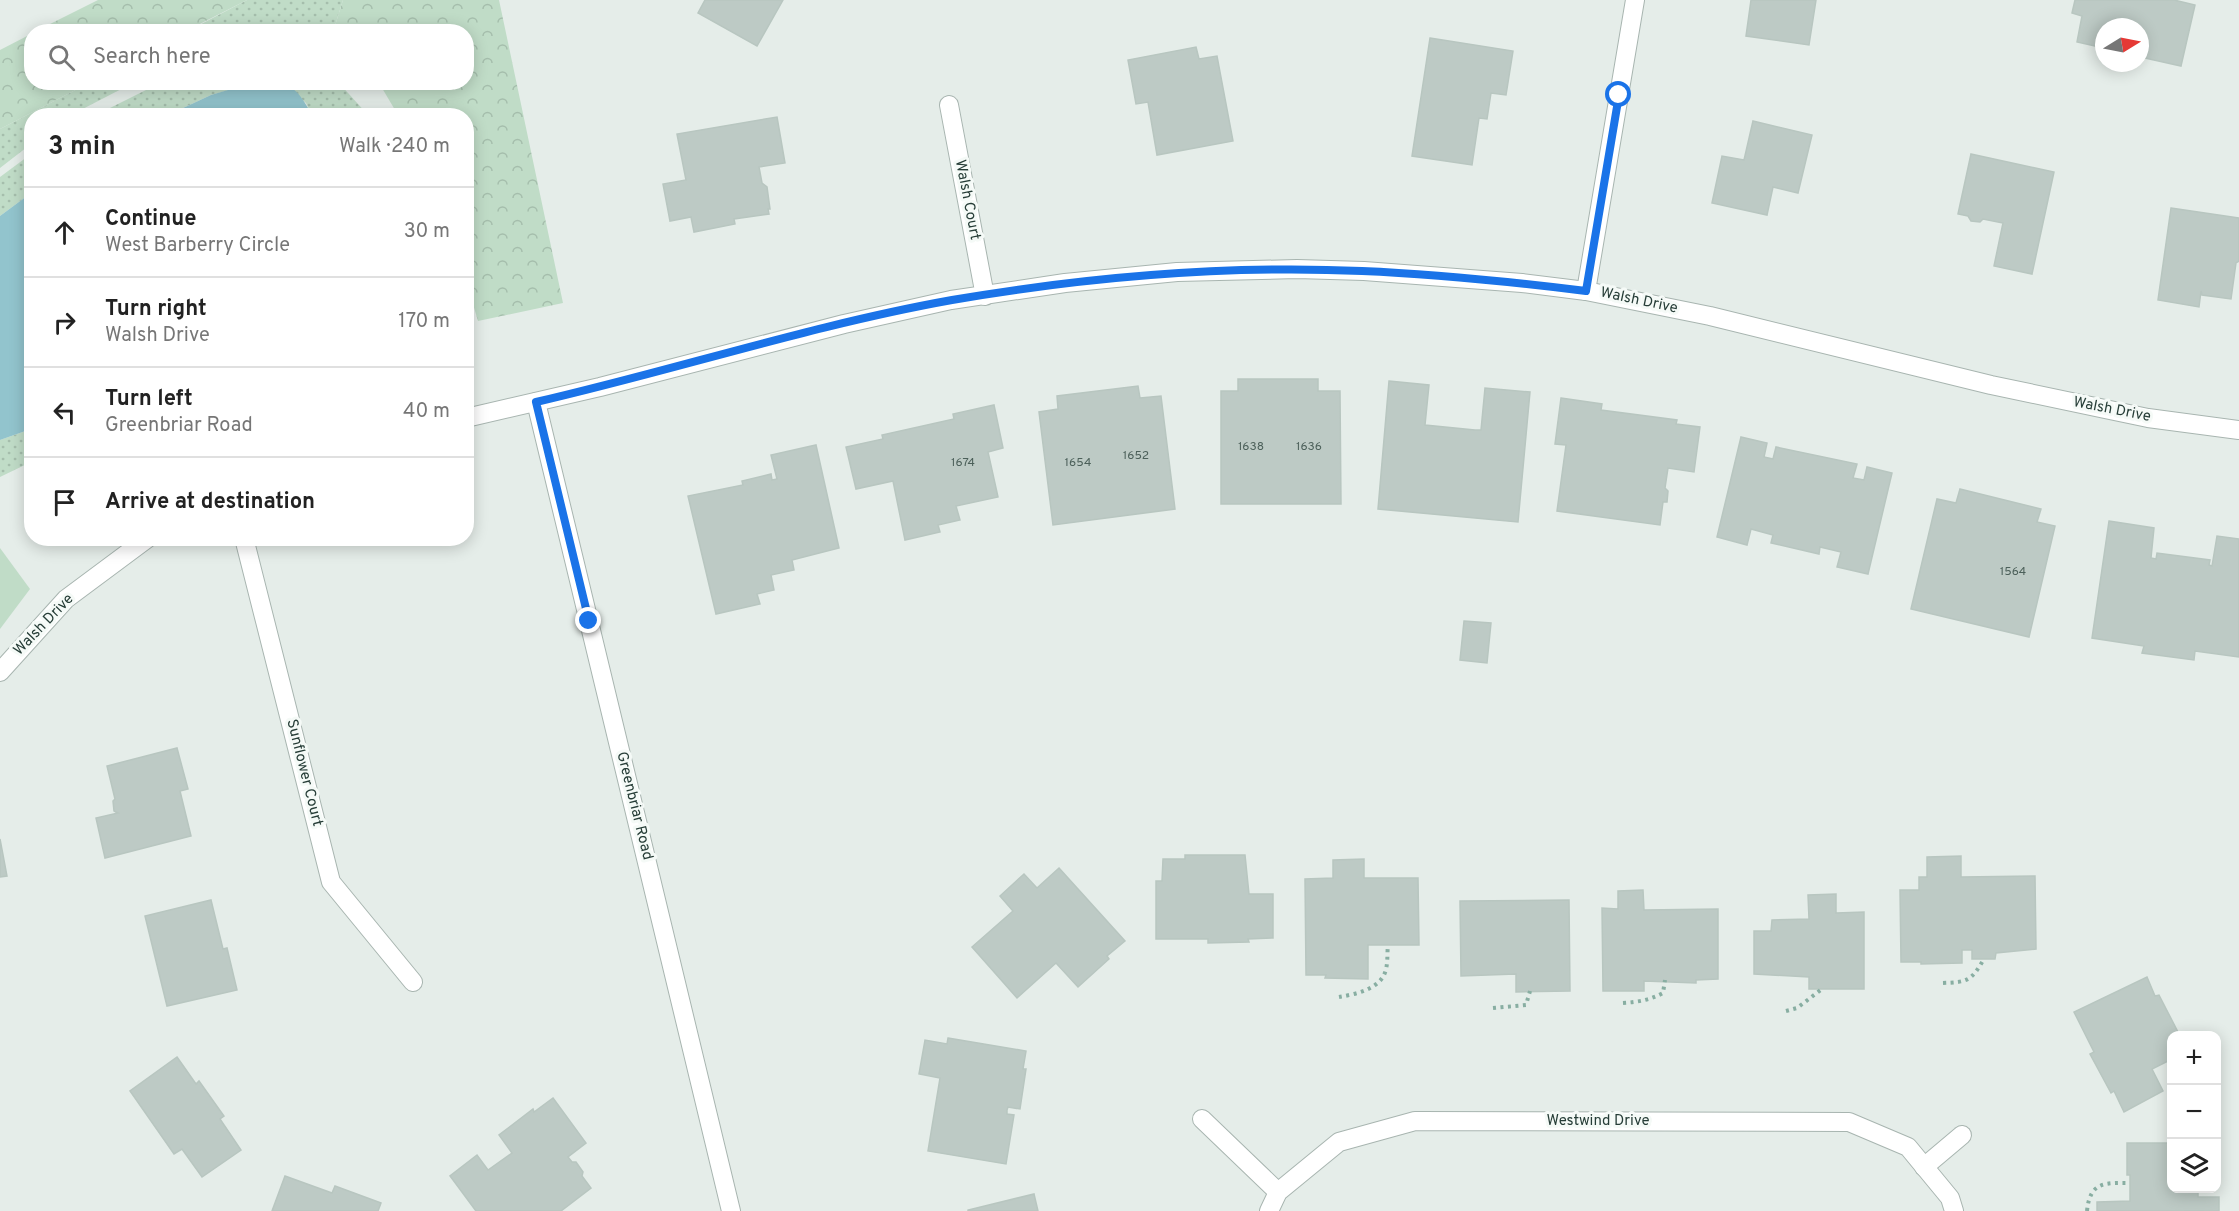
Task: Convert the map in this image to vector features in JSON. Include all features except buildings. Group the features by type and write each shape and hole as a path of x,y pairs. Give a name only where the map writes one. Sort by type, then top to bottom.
{"street":[{"path":"1586,291 1635,0"},
{"name":"Walsh Court","path":"949,105 985,296"},
{"name":"Walsh Drive","path":"474,416 877,316 985,296 1065,283 1177,273 1297,269 1364,271 1522,283 1586,291 1710,316 1990,385 2148,418 2239,429"},
{"name":"Greenbriar Road","path":"536,402 731,1211"},
{"name":"Walsh Drive","path":"0,672 66,599 137,546"},
{"name":"Sunflower Court","path":"246,546 332,882 412,982"},
{"path":"1202,1119 1278,1192"},
{"name":"Westwind Drive","path":"1269,1211 1278,1192 1339,1142 1415,1121 1848,1122 1908,1147 1950,1198 1954,1211"},
{"path":"1924,1167 1962,1135"}],"path":[{"path":"1339,997 1358,993 1382,978 1386,969 1388,945"},
{"path":"1942,983 1965,982 1974,975 1984,959"},
{"path":"1623,1003 1646,1001 1663,993 1665,980"},
{"path":"1786,1011 1797,1008 1822,989"},
{"path":"1493,1008 1526,1005 1530,991"},
{"path":"2087,1211 2093,1190 2104,1183 2130,1183"}],"green space":[{"path":"98,0 247,0 200,24 50,24"},
{"path":"247,0 343,0 336,24 201,24"},
{"path":"343,0 499,0 563,303 478,321 474,308 474,108 394,108 383,90 474,90 474,24 336,24"},
{"path":"24,38 24,90 75,90 41,108 24,108 24,117 0,129 0,50"},
{"path":"75,90 119,90 85,108 41,108"},
{"path":"146,90 229,90 211,95 183,108 110,108"},
{"path":"291,90 345,90 362,108 308,108"},
{"path":"24,117 24,149 0,168 0,129"},
{"path":"24,159 24,198 0,216 0,177"},
{"path":"24,431 24,465 0,477 0,440"},
{"path":"0,548 30,589 0,629"}],"water":[{"path":"228,90 294,90 308,108 183,108"},
{"path":"24,198 24,431 0,440 0,216"}],"route":[{"path":"589,621 536,402 877,316 951,300 1065,283 1177,273 1297,269 1364,271 1522,283 1586,291 1619,95"}]}
